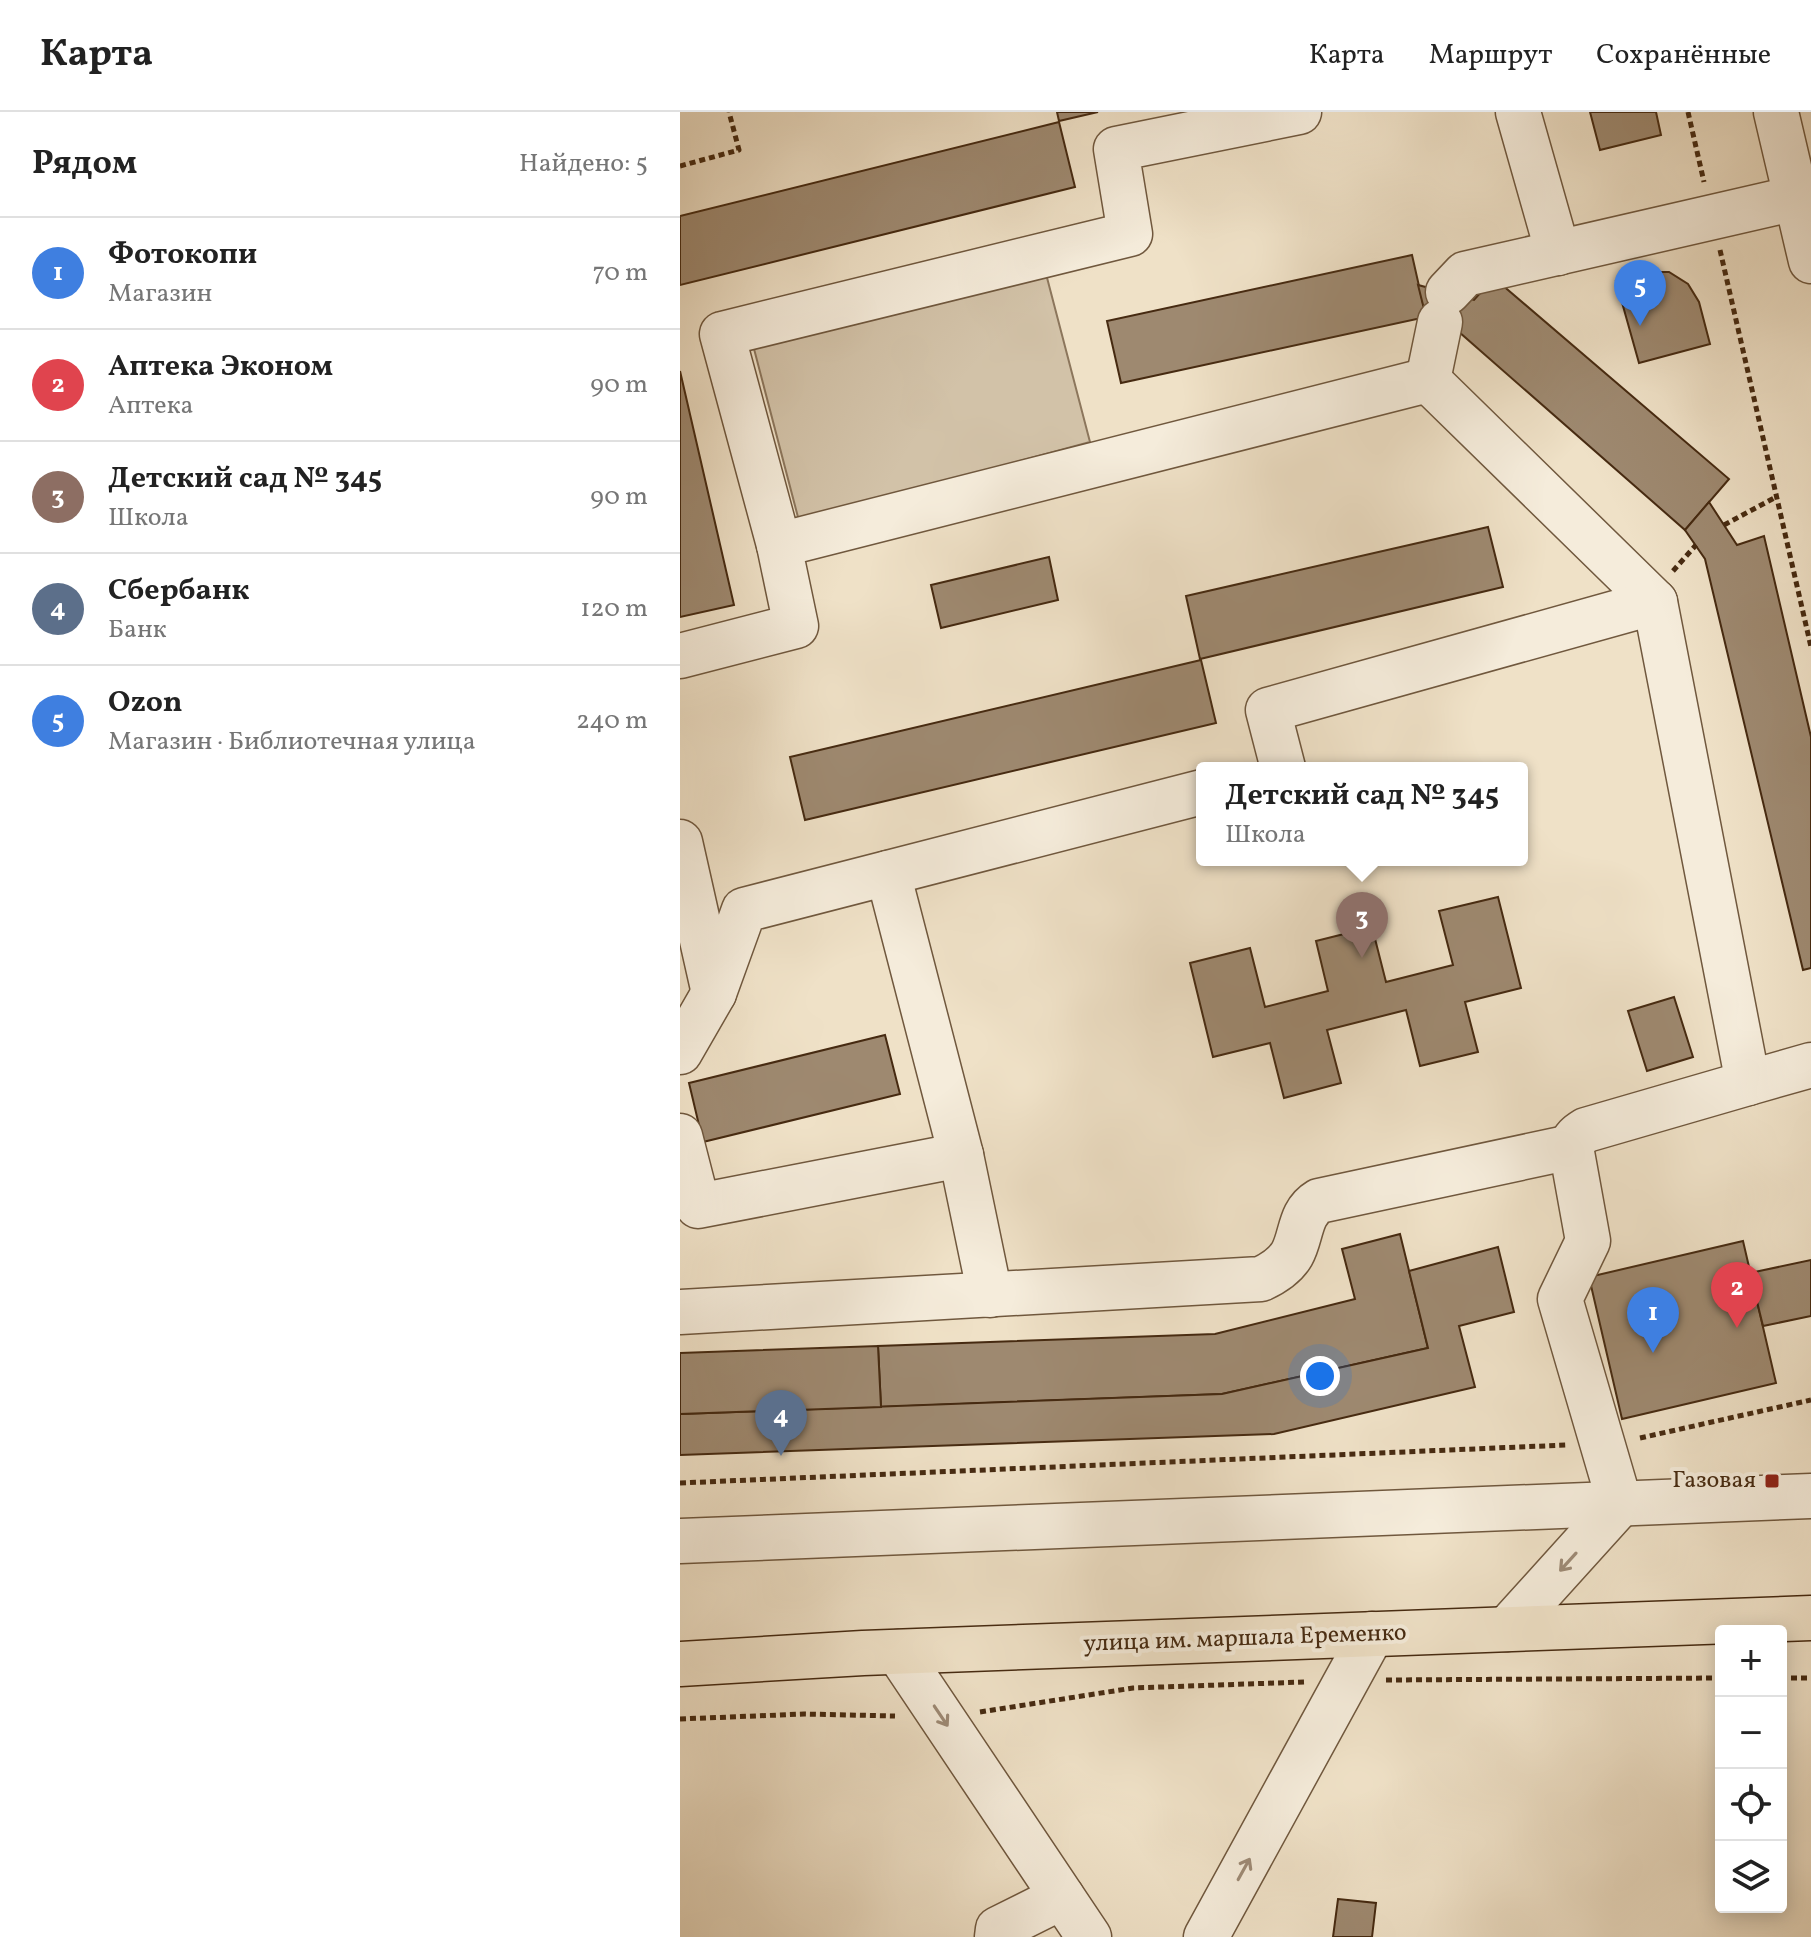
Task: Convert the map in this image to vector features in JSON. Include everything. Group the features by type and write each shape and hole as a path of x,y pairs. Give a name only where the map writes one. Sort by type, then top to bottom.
{"highway":[{"name":"улица им. маршала Еременко","path":"680,1664 898,1652 1811,1618"}],"street":[{"path":"680,656 796,626 779,545 722,334 1130,234 1116,149 1299,112"},
{"path":"1518,112 1558,253"},
{"path":"1776,112 1811,261"},
{"path":"1428,380 1444,307 1465,274 1796,198"},
{"path":"779,545 1428,380"},
{"path":"1428,380 1655,602 1748,1083"},
{"path":"1281,762 1268,710 1655,602"},
{"path":"680,1052 714,993 744,910 1196,794"},
{"path":"680,842 714,993"},
{"path":"888,873 961,1155 990,1295"},
{"path":"1620,1504 1560,1299 1588,1241 1571,1147 1577,1135 1586,1130 1811,1065"},
{"path":"680,1136 698,1206 961,1155"},
{"path":"680,1312 1261,1279 1282,1267 1293,1253 1305,1216 1319,1201 1571,1147"},
{"path":"680,1541 1811,1496"},
{"path":"1507,1629 1620,1504"},
{"path":"1206,1937 1372,1634"},
{"path":"898,1652 1089,1937"},
{"path":"997,1937 998,1929 1062,1897"}],"path":[{"path":"680,166 739,150 729,112"},
{"path":"1688,112 1811,647"},
{"path":"1724,525 1776,497"},
{"path":"680,1483 1603,1444 1644,1438 1811,1400"},
{"path":"680,1719 804,1714 942,1718 1133,1688 1347,1681 1715,1678"},
{"path":"1787,1678 1811,1678"}],"shaded area":[{"path":"1045,270 1090,442 799,521 753,345"}],"building":[{"path":"1057,112 1098,112 1059,121"},
{"path":"1590,112 1656,112 1661,135 1600,150"},
{"path":"1059,122 1075,187 680,285 680,216"},
{"path":"1412,255 1426,317 1121,383 1107,321"},
{"path":"1649,272 1669,272 1688,284 1699,302 1710,344 1639,363 1616,281"},
{"path":"1494,278 1729,479 1685,530 1451,325 1426,317 1418,285 1474,300"},
{"path":"680,371 734,605 680,617"},
{"path":"1709,502 1737,545 1764,536 1811,737 1811,968 1803,970 1705,559 1685,530"},
{"path":"1488,527 1503,587 1200,659 1186,596"},
{"path":"1049,557 1058,600 941,628 931,585"},
{"path":"1201,660 1216,723 805,820 790,757"},
{"path":"1498,897 1521,988 1465,1002 1478,1052 1420,1066 1406,1010 1327,1030 1341,1083 1284,1098 1270,1043 1213,1057 1190,963 1250,948 1265,1007 1328,991 1316,941 1372,927 1386,982 1453,965 1439,911"},
{"path":"1674,997 1693,1057 1647,1071 1628,1011"},
{"path":"885,1035 900,1094 703,1142 689,1083"},
{"path":"1400,1234 1428,1348 1222,1394 881,1407 878,1346 1215,1334 1355,1299 1342,1249"},
{"path":"1743,1241 1776,1383 1622,1419 1589,1277"},
{"path":"1498,1247 1514,1312 1459,1326 1475,1387 1274,1434 680,1455 680,1414 1222,1394 1428,1348 1409,1271"},
{"path":"1811,1260 1811,1316 1763,1326 1750,1273"},
{"path":"878,1346 881,1407 680,1414 680,1353"},
{"path":"1338,1899 1376,1903 1372,1937 1333,1937"}],"place":[{"name":"Ozon","path":"1640,326"},
{"name":"Детский сад № 345","path":"1362,958"},
{"name":"Аптека Эконом","path":"1737,1328"},
{"name":"Фотокопи","path":"1653,1353"},
{"name":"Сбербанк","path":"781,1456"},
{"name":"Газовая","path":"1772,1481"}]}
